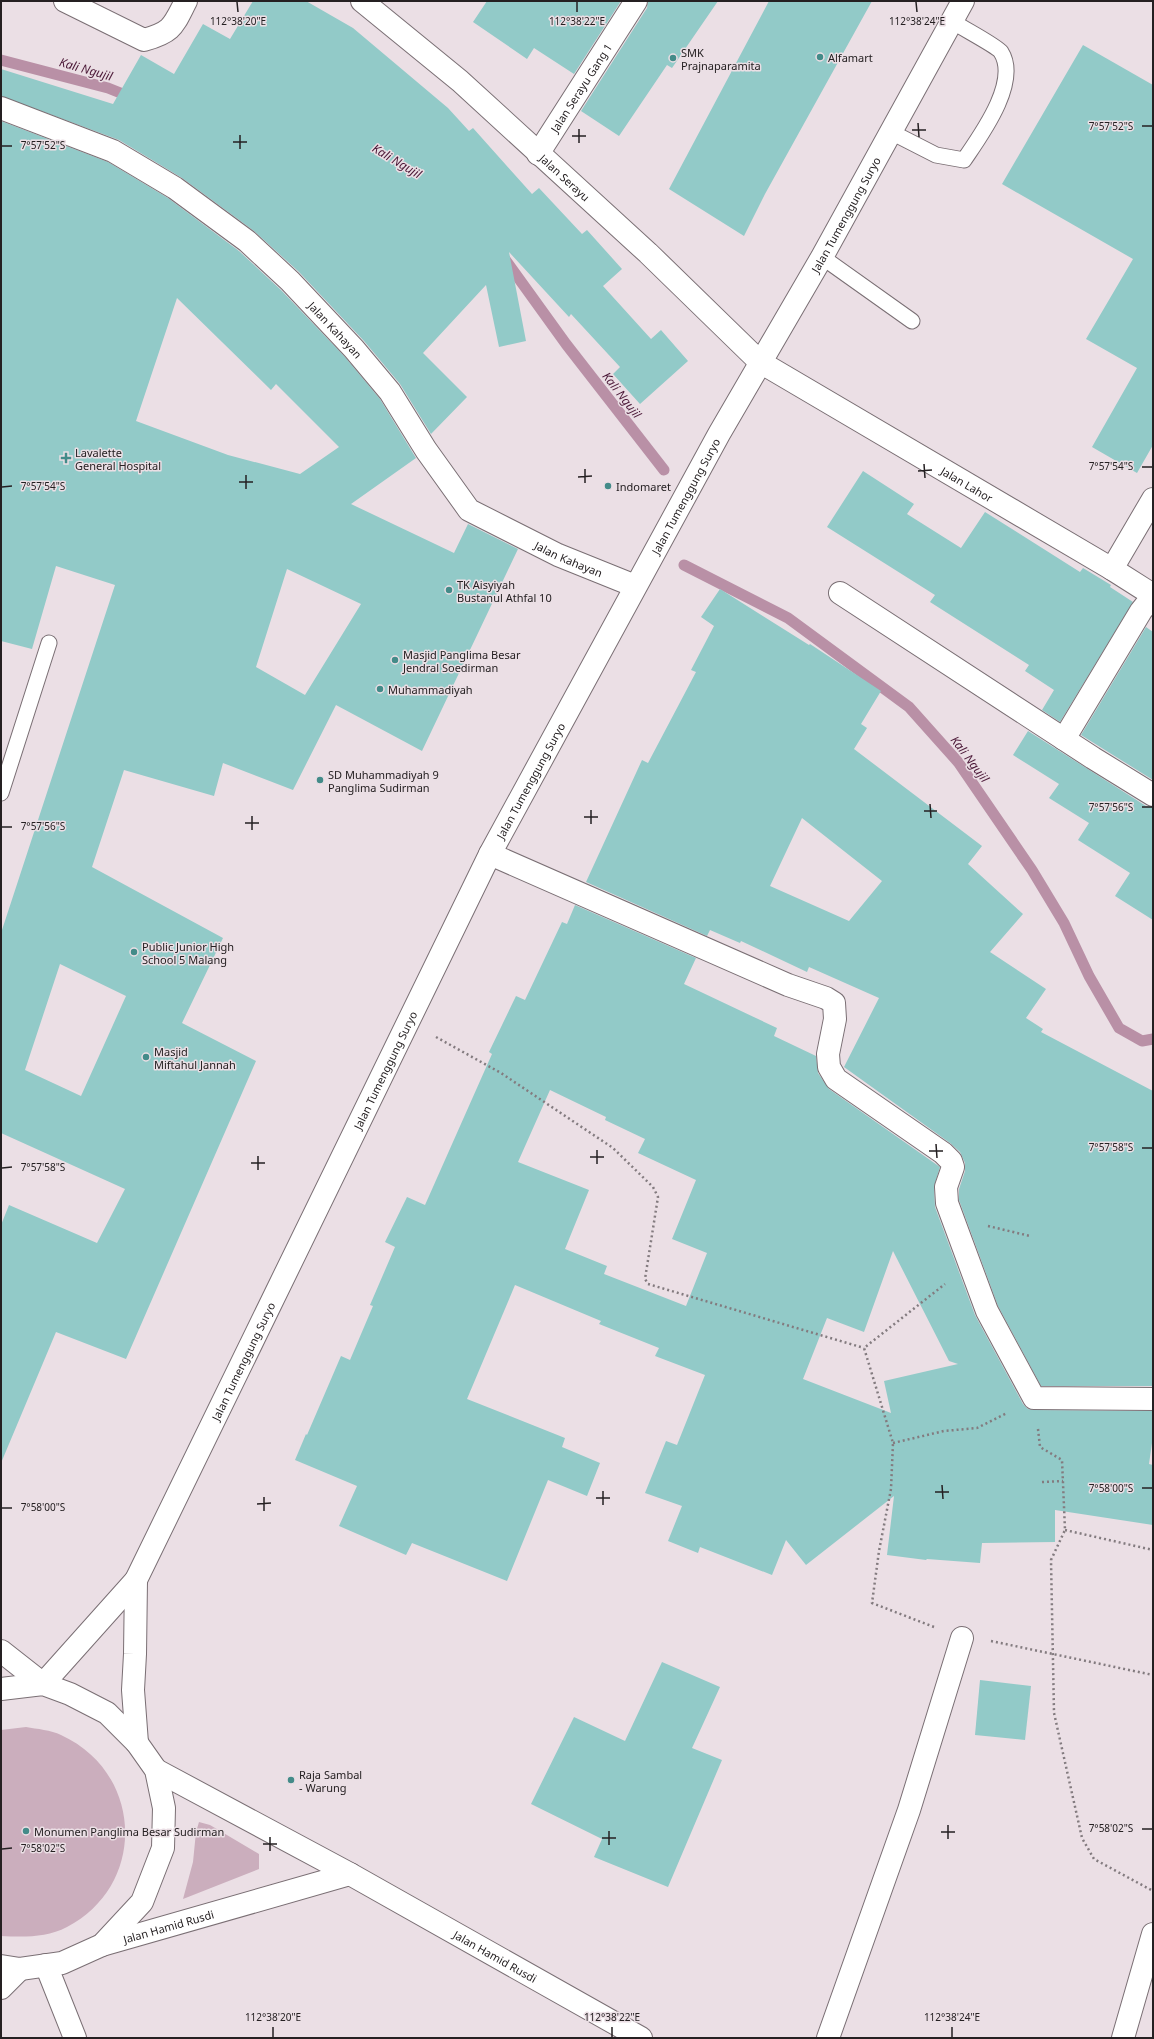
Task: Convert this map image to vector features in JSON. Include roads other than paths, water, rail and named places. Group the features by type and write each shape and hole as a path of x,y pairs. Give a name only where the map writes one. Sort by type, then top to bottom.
{"main road":[{"path":"65,1 144,40 159,36 171,28 186,1"},
{"name":"Jalan Serayu","path":"362,1 460,82 648,254 760,362"},
{"name":"Jalan Serayu Gang 1","path":"538,154 636,1"},
{"name":"Jalan Tumenggung Suryo","path":"43,1684 136,1580 490,854 635,586 760,362 822,257 963,1"},
{"name":"Jalan Kahayan","path":"1,108 113,151 175,188 241,237 290,281 354,349 390,392 426,450 469,510 558,555 635,586"},
{"name":"Jalan Lahor","path":"760,362 1112,569 1153,595"},
{"path":"1112,569 1153,499"},
{"path":"840,593 1064,739 1153,795"},
{"path":"1064,739 1153,595"},
{"path":"490,854 788,985 826,998 834,1003 835,1019 828,1054 829,1067 836,1080 943,1153 951,1161 953,1167 946,1187 946,1203 987,1311 1034,1398 1153,1399"},
{"name":"Jalan Tumenggung Suryo","path":"136,1580 133,1690 137,1743"},
{"path":"828,2038 909,1810 962,1638"},
{"path":"1,1651 43,1684 70,1694 107,1713 137,1743 156,1770 164,1808 163,1848 142,1902 102,1945 62,1963 10,1967 1,1988"},
{"path":"1,1689 43,1684"},
{"name":"Jalan Hamid Rusdi","path":"156,1770 350,1874 641,2038"},
{"name":"Jalan Hamid Rusdi","path":"102,1945 350,1874"},
{"path":"1123,2038 1153,1934"},
{"path":"46,1965 75,2038"}],"lane":[{"path":"890,132 936,155 964,160 1002,96 1006,76 1005,65 1000,51 952,21"},
{"path":"822,257 912,321"},
{"path":"1,793 49,643"}],"waterway":[{"name":"Kali Ngujil","path":"1,60 108,88 133,98"},
{"name":"Kali Ngujil","path":"504,258 566,344 664,470"},
{"name":"Kali Ngujil","path":"684,565 788,618 909,707 958,762 1032,870 1064,923 1089,976 1119,1028 1142,1041 1153,1039"}],"place":[{"name":"Alfamart","path":"820,57"},
{"name":"SMK Prajnaparamita","path":"673,58"},
{"name":"Lavalette General Hospital","path":"66,458"},
{"name":"Indomaret","path":"608,486"},
{"name":"TK Aisyiyah Bustanul Athfal 10","path":"449,590"},
{"name":"Masjid Panglima Besar Jendral Soedirman","path":"395,660"},
{"name":"Muhammadiyah","path":"380,689"},
{"name":"SD Muhammadiyah 9 Panglima Sudirman","path":"320,780"},
{"name":"Public Junior High School 5 Malang","path":"134,952"},
{"name":"Masjid Miftahul Jannah","path":"146,1057"},
{"name":"Raja Sambal - Warung","path":"291,1780"},
{"name":"Monumen Panglima Besar Sudirman","path":"26,1831"}]}
